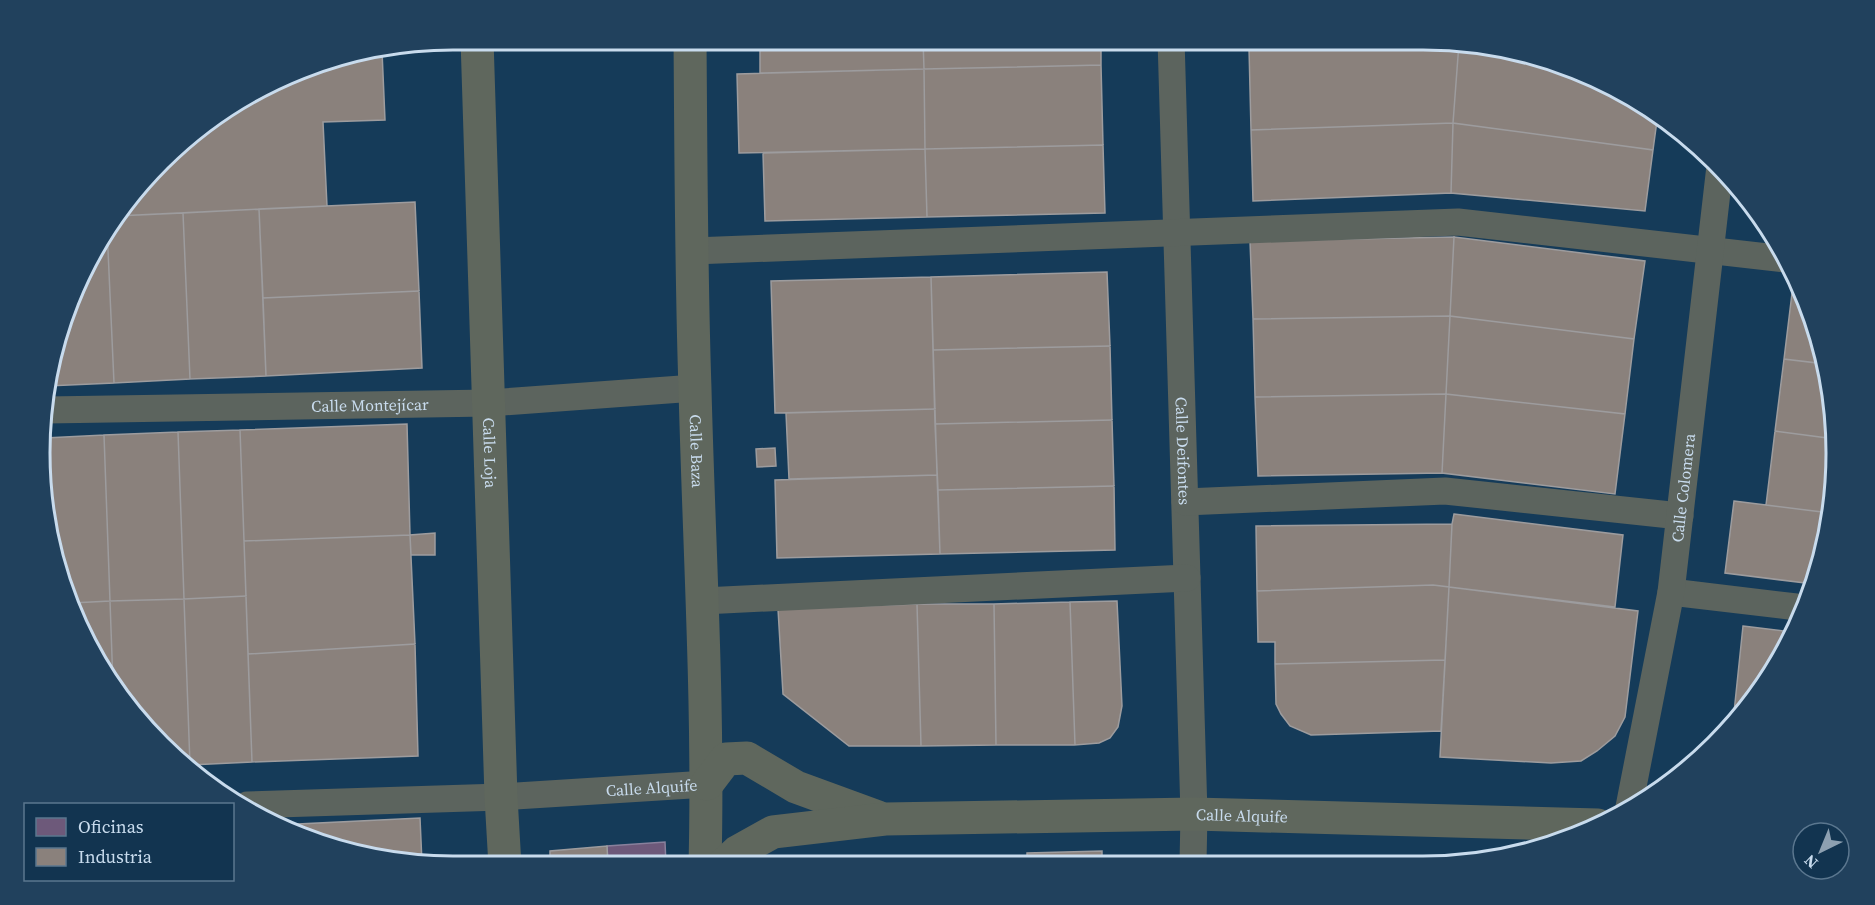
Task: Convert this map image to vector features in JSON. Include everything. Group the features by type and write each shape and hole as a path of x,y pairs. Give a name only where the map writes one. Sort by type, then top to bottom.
{"street":[{"name":"Calle Loja","path":"477,50 504,856"},
{"name":"Calle Baza","path":"690,50 694,388 703,601 707,784 705,856"},
{"name":"Calle Deifontes","path":"1172,50 1194,814 1193,856"},
{"name":"Calle Colomera","path":"1631,798 1671,592 1718,180"},
{"path":"693,251 1458,222 1776,258"},
{"name":"Calle Montejícar","path":"52,410 489,403 694,388"},
{"path":"1185,502 1445,491 1680,516"},
{"path":"703,601 1187,578"},
{"path":"1671,592 1795,607"},
{"name":"Calle Alquife","path":"256,805 501,797 707,784 726,759 747,758 796,787 885,819"},
{"name":"Calle Alquife","path":"733,856 773,832 885,819 1194,814 1578,824"}],"shaded area":[{"path":"426,50 1449,50 1527,63 1577,80 1624,103 1646,117 1668,133 1707,168 1742,207 1758,229 1772,251 1795,298 1818,374 1826,452 1818,531 1795,607 1772,654 1742,698 1707,737 1668,772 1624,802 1577,825 1527,842 1475,852 1422,856 452,856 374,848 298,825 251,802 207,772 187,755 133,698 103,654 80,607 57,531 50,479 50,426 53,400 63,348 91,274 117,229 133,207 168,168 207,133 229,117 274,91 348,63"}],"building: Oficinas":[{"path":"665,842 666,856 608,856 607,846"}],"building: Industria":[{"path":"760,50 923,50 924,69 760,73"},
{"path":"923,50 1101,50 1101,65 924,69"},
{"path":"1249,50 1458,51 1453,123 1251,130"},
{"path":"1458,51 1527,63 1577,80 1624,103 1656,125 1653,150 1453,123"},
{"path":"382,56 385,120 323,122 327,206 127,215 150,187 187,150 207,133 251,103 298,80 348,63"},
{"path":"1101,65 1103,145 925,149 924,69"},
{"path":"924,69 925,149 739,153 737,74"},
{"path":"1453,123 1451,193 1253,201 1251,130"},
{"path":"1453,123 1653,150 1645,211 1451,193"},
{"path":"1103,145 1105,213 927,217 925,149"},
{"path":"925,149 927,217 765,221 763,153"},
{"path":"415,202 419,291 263,298 259,209"},
{"path":"259,209 266,376 190,379 183,213"},
{"path":"183,213 190,379 114,383 108,244 127,216"},
{"path":"1454,237 1450,316 1253,319 1250,241"},
{"path":"1454,237 1645,261 1634,339 1450,316"},
{"path":"108,244 114,383 55,386 63,348 80,298"},
{"path":"1107,272 1110,346 933,350 931,277"},
{"path":"931,277 935,409 775,413 771,281"},
{"path":"419,291 422,368 266,376 263,298"},
{"path":"1792,292 1815,363 1784,359"},
{"path":"1450,316 1446,394 1255,397 1253,319"},
{"path":"1450,316 1634,339 1625,414 1446,394"},
{"path":"1110,346 1112,420 935,424 933,350"},
{"path":"1784,359 1815,363 1825,438 1775,431"},
{"path":"1446,394 1625,414 1615,494 1442,473"},
{"path":"1446,394 1442,473 1258,476 1255,397"},
{"path":"935,409 937,475 789,479 786,413"},
{"path":"1112,420 1114,486 938,490 935,424"},
{"path":"407,424 410,535 244,541 240,430"},
{"path":"240,430 246,596 184,599 178,432"},
{"path":"1775,431 1825,438 1825,479 1821,512 1766,505"},
{"path":"178,432 184,599 110,601 104,435"},
{"path":"104,435 110,601 78,603 57,531 50,479 50,438"},
{"path":"775,448 776,466 757,467 756,449"},
{"path":"937,475 940,554 777,558 775,480"},
{"path":"1114,486 1115,550 940,554 938,490"},
{"path":"1734,501 1821,512 1812,557 1804,583 1725,573"},
{"path":"1454,514 1623,535 1615,607 1449,587"},
{"path":"1452,524 1449,587 1433,585 1257,591 1256,526"},
{"path":"435,533 435,555 411,555 410,535"},
{"path":"410,535 415,644 248,654 244,541"},
{"path":"1433,585 1449,587 1445,660 1275,664 1275,642 1258,642 1257,591"},
{"path":"1449,587 1638,611 1625,717 1615,736 1581,761 1551,763 1440,757"},
{"path":"246,596 252,762 198,765 190,757 184,599"},
{"path":"184,599 190,757 150,718 112,669 110,601"},
{"path":"110,601 112,669 91,631 78,603"},
{"path":"1117,601 1122,706 1118,727 1110,738 1099,743 1075,745 1070,602"},
{"path":"1070,602 1075,745 996,745 994,604"},
{"path":"917,604 994,604 996,745 921,746"},
{"path":"917,604 921,746 849,746 783,694 778,609"},
{"path":"1743,626 1784,631 1758,676 1735,707"},
{"path":"415,644 418,756 252,762 248,654"},
{"path":"1445,660 1441,731 1311,735 1290,726 1276,704 1275,664"},
{"path":"420,818 422,854 348,842 296,824"},
{"path":"607,846 608,856 550,856 550,851"},
{"path":"1102,851 1102,856 1027,856 1027,853"}]}
